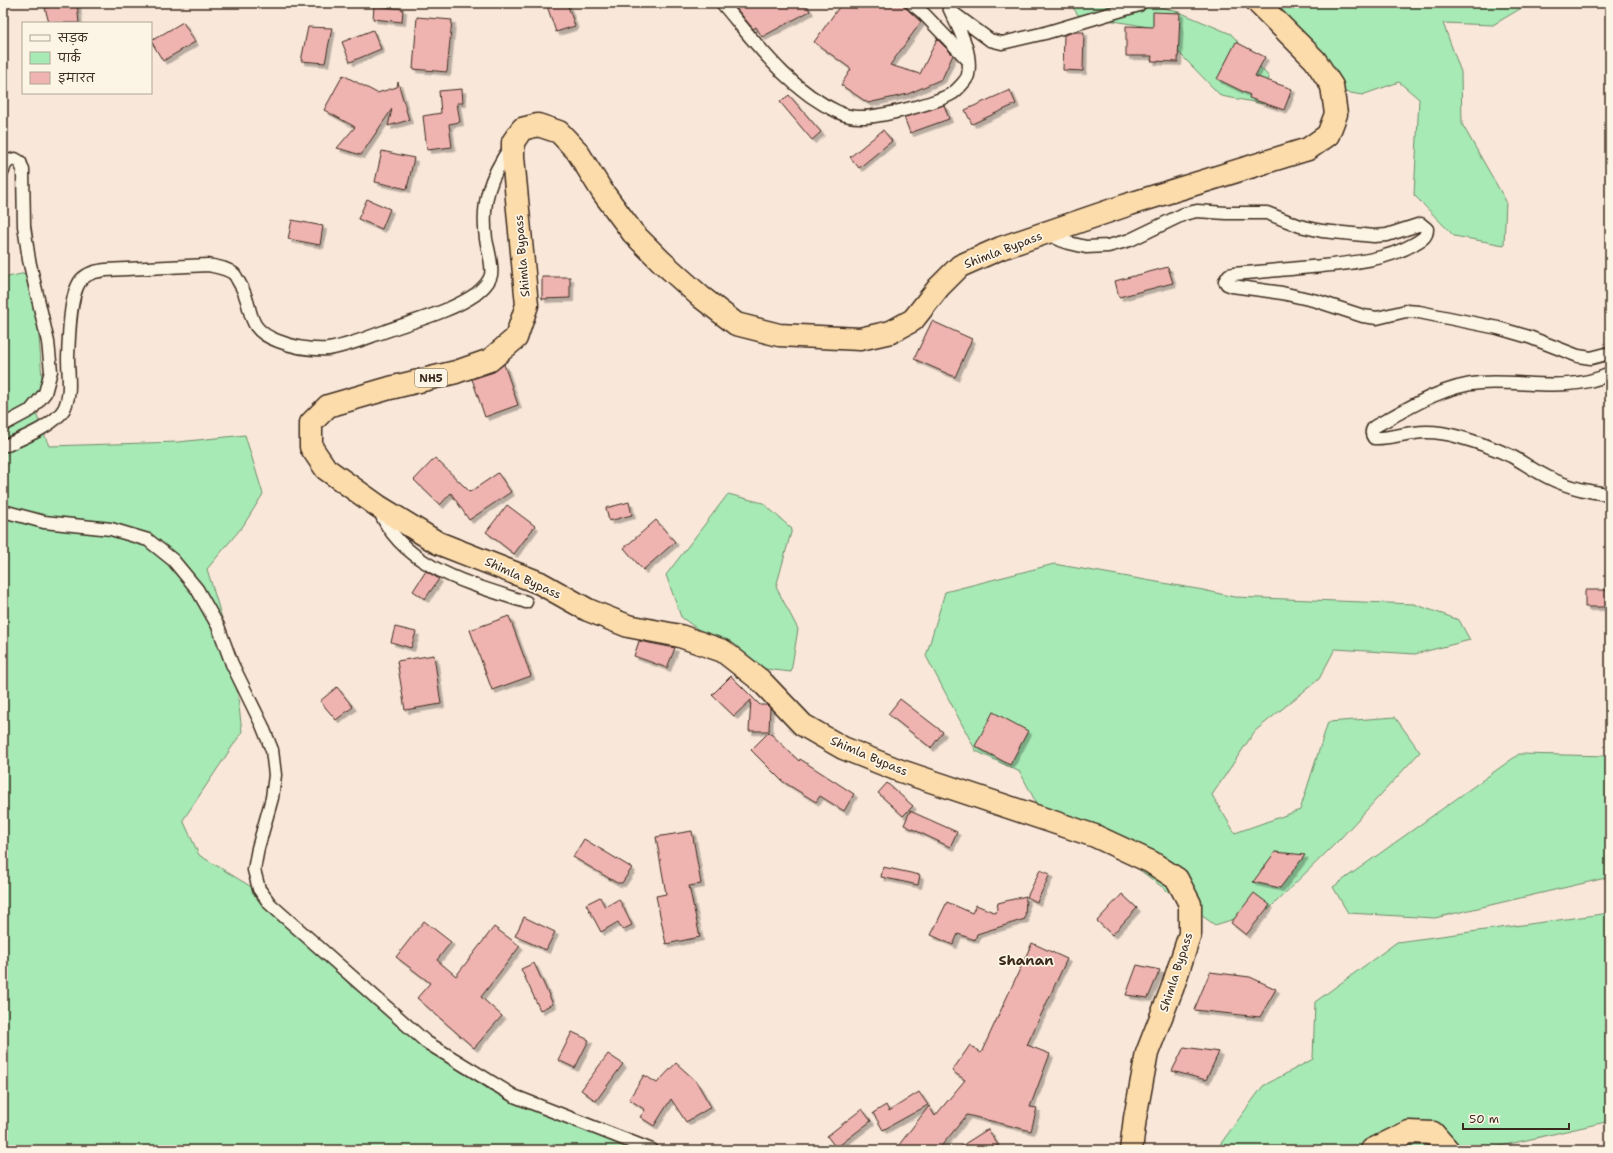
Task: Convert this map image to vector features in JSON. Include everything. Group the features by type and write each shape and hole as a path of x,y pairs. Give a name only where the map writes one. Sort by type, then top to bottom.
{"highway":[{"name":"Shimla Bypass","path":"1131,1150 1134,1118 1147,1054 1172,989 1190,934 1190,904 1177,879 1151,862 1095,836 898,770 843,748 803,725 760,680 723,652 680,636 628,626 588,610 540,583 438,543 378,506 326,469 311,447 311,423 328,406 390,388 456,372 490,360 516,338 527,305 513,157 514,142 522,129 538,125 559,132 577,151 602,191 633,233 701,298 736,324 779,335 860,339 891,332 914,320 939,287 960,266 1001,248 1130,204 1308,149 1328,135 1336,114 1332,86 1315,60 1258,3"},
{"path":"1372,1150 1409,1132 1433,1133 1448,1150"}],"street":[{"path":"722,3 800,90 840,113 859,117 888,113 938,100 954,92 968,76 969,62 964,38 949,7"},
{"path":"912,3 969,62"},
{"path":"949,7 990,40 1002,43 1045,33 1139,5"},
{"path":"3,445 7,445 46,426 63,411 69,397 68,358 73,303 77,286 83,278 93,272 106,270 208,265 224,268 234,274 242,288 251,318 257,330 267,337 280,342 306,348 328,349 352,343 450,308 476,294 486,285 491,275 484,213 489,186 496,167 514,142"},
{"path":"3,172 4,165 8,161 15,159 20,162 23,170 24,226 48,342 50,371 45,393 31,410 3,425"},
{"path":"1046,233 1065,242 1086,247 1108,246 1130,240 1184,214 1197,211 1267,213 1300,226 1322,231 1374,236 1387,235 1421,224 1427,229 1427,234 1424,238 1407,248 1382,257 1356,262 1234,274 1229,275 1225,280 1227,284 1232,286 1282,293 1317,301 1363,316 1377,318 1406,311 1419,312 1498,328 1529,337 1578,356 1590,358 1610,353"},
{"path":"1610,374 1574,384 1480,383 1458,387 1436,394 1371,430 1374,438 1414,432 1437,433 1458,437 1488,446 1564,484 1592,492 1610,494"},
{"path":"378,506 392,535 408,550 432,566 459,580 526,602"},
{"path":"3,511 44,522 111,530 148,540 173,560 197,589 218,626 232,664 262,725 272,750 275,775 272,798 258,848 254,870 259,889 270,904 426,1042 514,1096 652,1150"}],"green space":[{"path":"1070,3 1145,3 1179,12 1231,34 1269,77 1264,104 1221,96 1155,28 1078,15"},
{"path":"1241,3 1530,3 1493,25 1443,23 1461,72 1462,124 1506,201 1504,245 1454,236 1414,195 1419,99 1399,82 1362,95 1339,91"},
{"path":"26,273 37,311 43,391 35,411 49,446 178,442 245,435 263,494 243,526 207,569 233,654 242,732 183,820 199,855 268,897 350,985 489,1090 639,1150 3,1150 3,278"},
{"path":"728,494 763,503 792,529 776,587 798,629 791,672 749,667 681,617 666,575"},
{"path":"1054,564 1203,590 1234,597 1414,604 1459,620 1470,640 1415,654 1335,649 1319,679 1255,731 1212,795 1235,833 1300,810 1328,722 1395,717 1420,752 1339,840 1270,908 1215,925 1108,846 1040,810 1020,772 976,751 926,656 945,592"},
{"path":"1519,754 1610,756 1610,877 1435,918 1348,913 1333,887"},
{"path":"1610,913 1610,1121 1483,1150 1216,1150 1263,1086 1313,1059 1315,1002 1397,942"}],"building":[{"path":"66,3 77,3 79,22 49,22 45,8"},
{"path":"546,3 567,3 575,26 556,32"},
{"path":"732,3 805,3 810,11 762,37 756,27 753,29"},
{"path":"842,3 904,3 906,8 921,22 890,65 920,74 937,39 953,55 942,79 908,94 868,103 841,85 851,69 814,42"},
{"path":"374,6 403,9 402,22 373,19"},
{"path":"1153,12 1180,13 1178,62 1151,61 1152,56 1126,56 1126,26 1153,27"},
{"path":"417,17 452,20 447,72 413,69"},
{"path":"183,22 195,42 163,61 152,40"},
{"path":"308,27 332,28 325,63 301,61"},
{"path":"373,30 381,49 350,62 342,42"},
{"path":"1074,32 1084,32 1083,71 1063,70 1064,35"},
{"path":"1236,42 1265,57 1255,76 1292,89 1284,110 1249,98 1250,95 1217,79"},
{"path":"343,75 377,93 397,87 398,82 409,120 388,126 392,109 361,155 337,148 355,127 324,110"},
{"path":"462,89 463,103 457,103 460,122 449,124 452,147 427,150 423,116 441,113 439,91"},
{"path":"1010,90 1016,104 972,124 965,110"},
{"path":"789,95 821,132 812,140 780,102"},
{"path":"944,105 949,119 910,133 904,117"},
{"path":"883,130 892,141 859,168 850,157"},
{"path":"382,151 414,158 407,189 375,182"},
{"path":"367,199 390,209 382,229 358,219"},
{"path":"292,220 323,226 320,245 288,239"},
{"path":"1168,267 1173,283 1119,297 1115,281"},
{"path":"542,277 570,277 570,298 542,299"},
{"path":"932,321 972,339 955,377 914,359"},
{"path":"504,364 518,405 485,417 472,379 494,372"},
{"path":"435,458 470,492 498,473 511,492 469,520 451,493 440,505 414,480"},
{"path":"629,502 632,515 609,521 606,508"},
{"path":"507,505 535,526 514,554 486,532"},
{"path":"656,520 675,542 643,570 624,548"},
{"path":"426,571 439,579 425,599 413,591"},
{"path":"1585,590 1610,590 1610,607 1585,607"},
{"path":"509,616 531,676 492,690 470,630"},
{"path":"395,627 416,632 411,648 391,642"},
{"path":"639,641 675,648 667,668 634,656"},
{"path":"434,655 441,704 405,710 397,661"},
{"path":"731,676 760,705 767,705 770,708 769,731 749,731 751,700 734,716 712,695"},
{"path":"337,687 353,707 336,720 320,701"},
{"path":"900,699 943,732 931,748 888,714"},
{"path":"993,712 1028,731 1010,765 975,746"},
{"path":"769,732 799,761 800,759 854,794 844,811 820,796 816,802 782,781 751,750"},
{"path":"887,783 913,806 903,816 878,793"},
{"path":"910,811 957,832 950,847 904,825"},
{"path":"692,831 701,884 689,886 700,937 666,944 656,896 666,894 656,837"},
{"path":"584,839 632,868 622,883 617,883 573,857"},
{"path":"1275,852 1305,855 1280,888 1253,882"},
{"path":"883,867 920,875 918,885 881,877"},
{"path":"1040,870 1050,874 1037,902 1027,897"},
{"path":"1254,893 1270,905 1246,935 1231,923"},
{"path":"1122,894 1137,908 1112,935 1097,921"},
{"path":"1026,896 1025,919 977,934 975,940 958,934 953,945 931,935 947,902 972,913 976,905 996,913 998,903"},
{"path":"600,897 605,907 619,899 632,925 622,930 618,922 601,932 586,904"},
{"path":"524,917 555,932 546,950 515,936"},
{"path":"424,921 451,942 437,960 456,976 494,927 520,946 481,997 502,1016 474,1048 417,998 430,983 396,957"},
{"path":"1032,943 1067,959 1027,1045 1050,1054 1030,1107 1037,1108 1031,1131 967,1115 938,1150 895,1150 929,1106 935,1116 965,1080 952,1071 970,1045 981,1053"},
{"path":"534,963 553,1004 540,1010 521,969"},
{"path":"1137,965 1160,970 1148,998 1126,995"},
{"path":"1210,972 1250,977 1276,989 1260,1017 1194,1010"},
{"path":"572,1032 589,1040 575,1068 558,1060"},
{"path":"1184,1047 1219,1052 1206,1080 1172,1071"},
{"path":"608,1054 623,1064 596,1101 581,1090"},
{"path":"676,1063 696,1081 711,1107 686,1122 671,1099 654,1126 640,1117 645,1110 629,1099 644,1075 657,1083"},
{"path":"919,1092 928,1105 883,1130 873,1113 886,1105 889,1111"},
{"path":"862,1109 871,1121 836,1148 827,1136"},
{"path":"988,1129 998,1145 991,1150 955,1150"}],"district":[{"name":"Shanan","path":"1026,960"}]}
